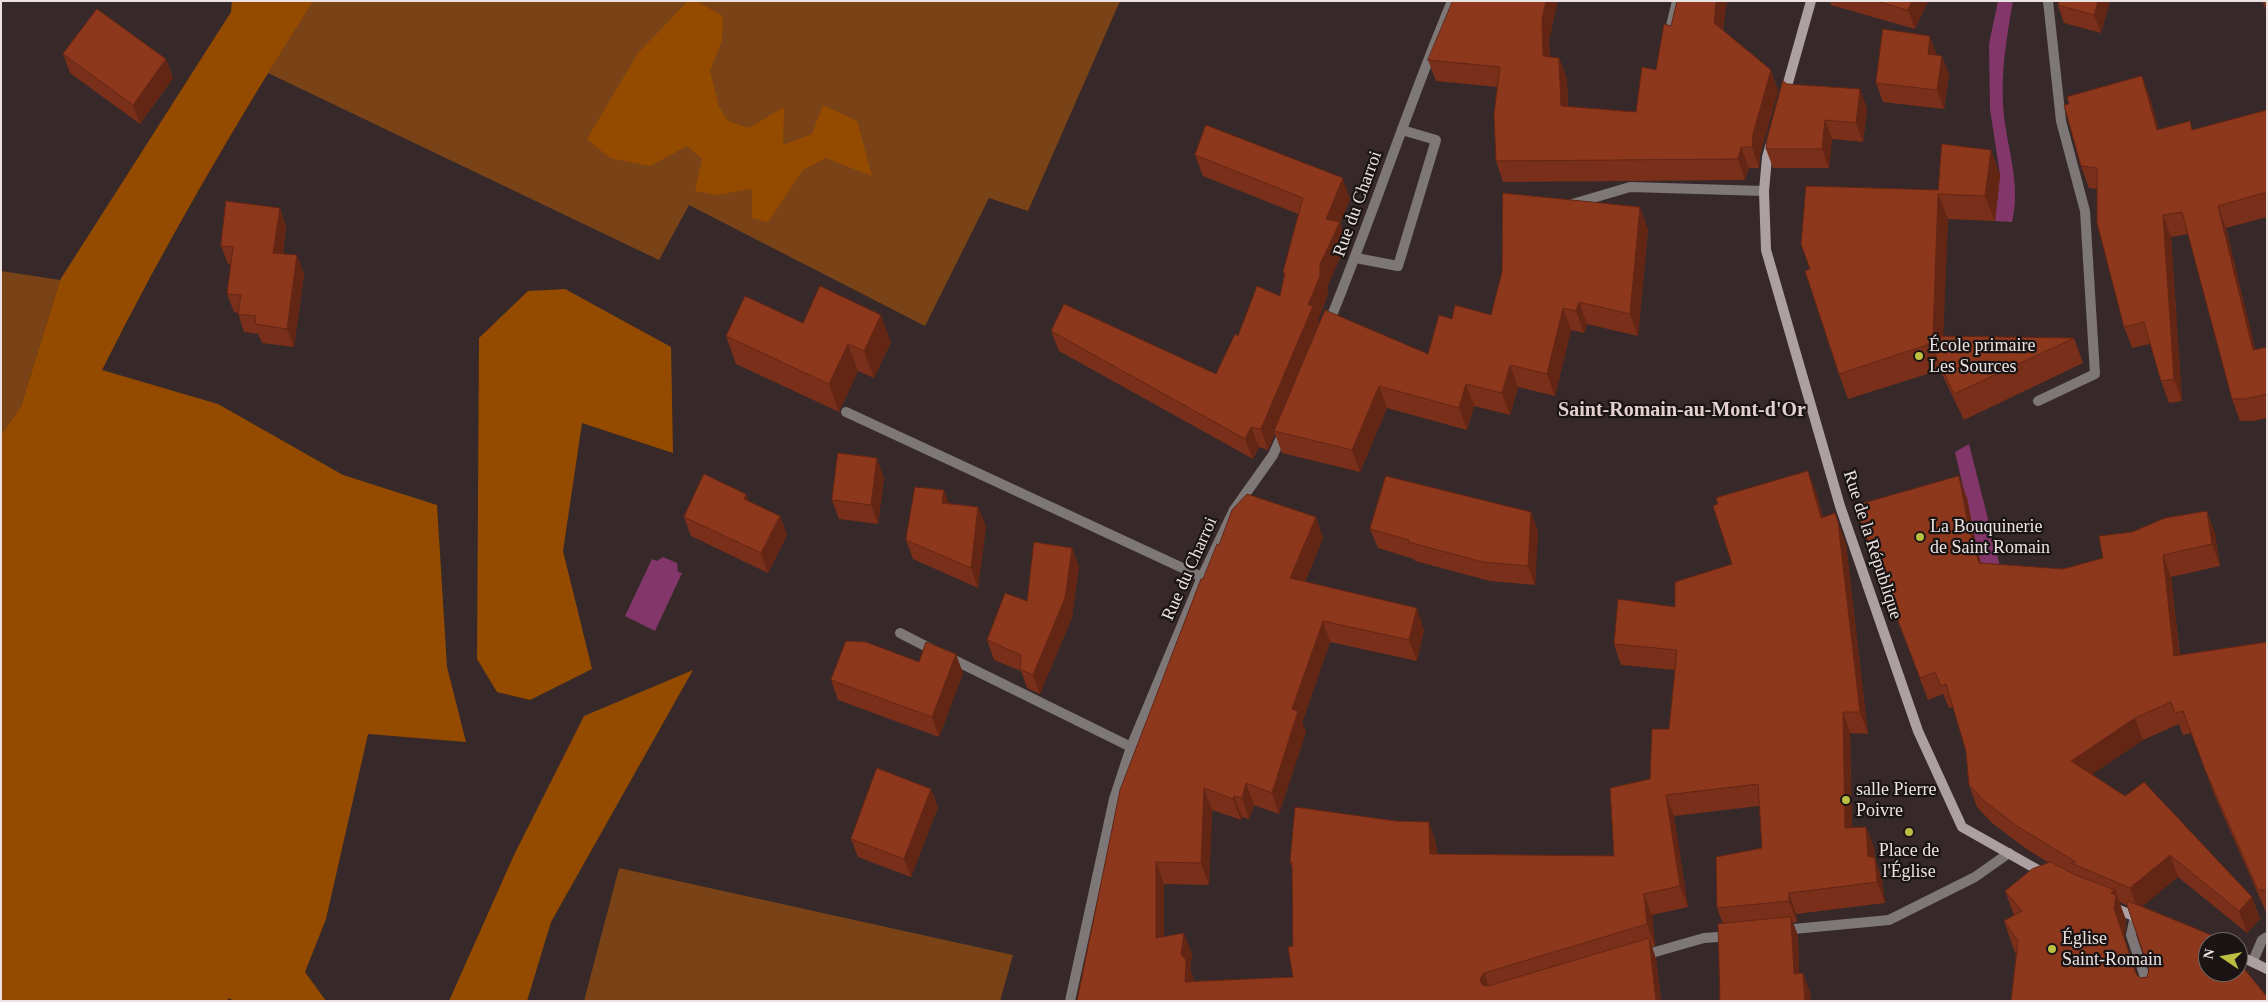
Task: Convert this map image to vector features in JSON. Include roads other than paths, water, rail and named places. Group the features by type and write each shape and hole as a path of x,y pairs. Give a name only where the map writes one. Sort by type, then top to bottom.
{"main road":[{"path":"1780,111 1812,1"},
{"name":"Rue de la République","path":"1775,130 1767,157 1764,191 1766,250 1840,506 1918,731 1962,827 2060,883"},
{"path":"2102,904 2153,923"},
{"path":"2248,959 2267,969"}],"street":[{"name":"Rue du Charroi","path":"1325,332 1356,258 1402,130 1452,1"},
{"path":"1668,34 1677,1"},
{"path":"2038,401 2095,374 2085,210 2061,121 2048,1"},
{"path":"1356,258 1398,266 1436,140 1402,130"},
{"path":"1563,207 1630,187 1764,191"},
{"path":"846,412 1202,576"},
{"name":"Rue du Charroi","path":"1070,1001 1114,799 1131,748 1202,576 1234,510 1273,455 1288,423"},
{"path":"900,633 1131,748"},
{"path":"1773,931 1889,920 1975,877 2009,853"},
{"path":"2135,916 2131,935 2153,1001"},
{"path":"1628,960 1704,938 1743,934"},
{"path":"2252,961 2262,940 2267,937"}],"place":[{"name":"École primaire Les Sources","path":"1919,356"},
{"name":"La Bouquinerie de Saint Romain","path":"1920,537"},
{"name":"salle Pierre Poivre","path":"1846,800"},
{"name":"Place de l'Église","path":"1909,832"},
{"name":"Église Saint-Romain","path":"2052,949"}],"district":[{"name":"Saint-Romain-au-Mont-d'Or","path":"1682,411"}]}
